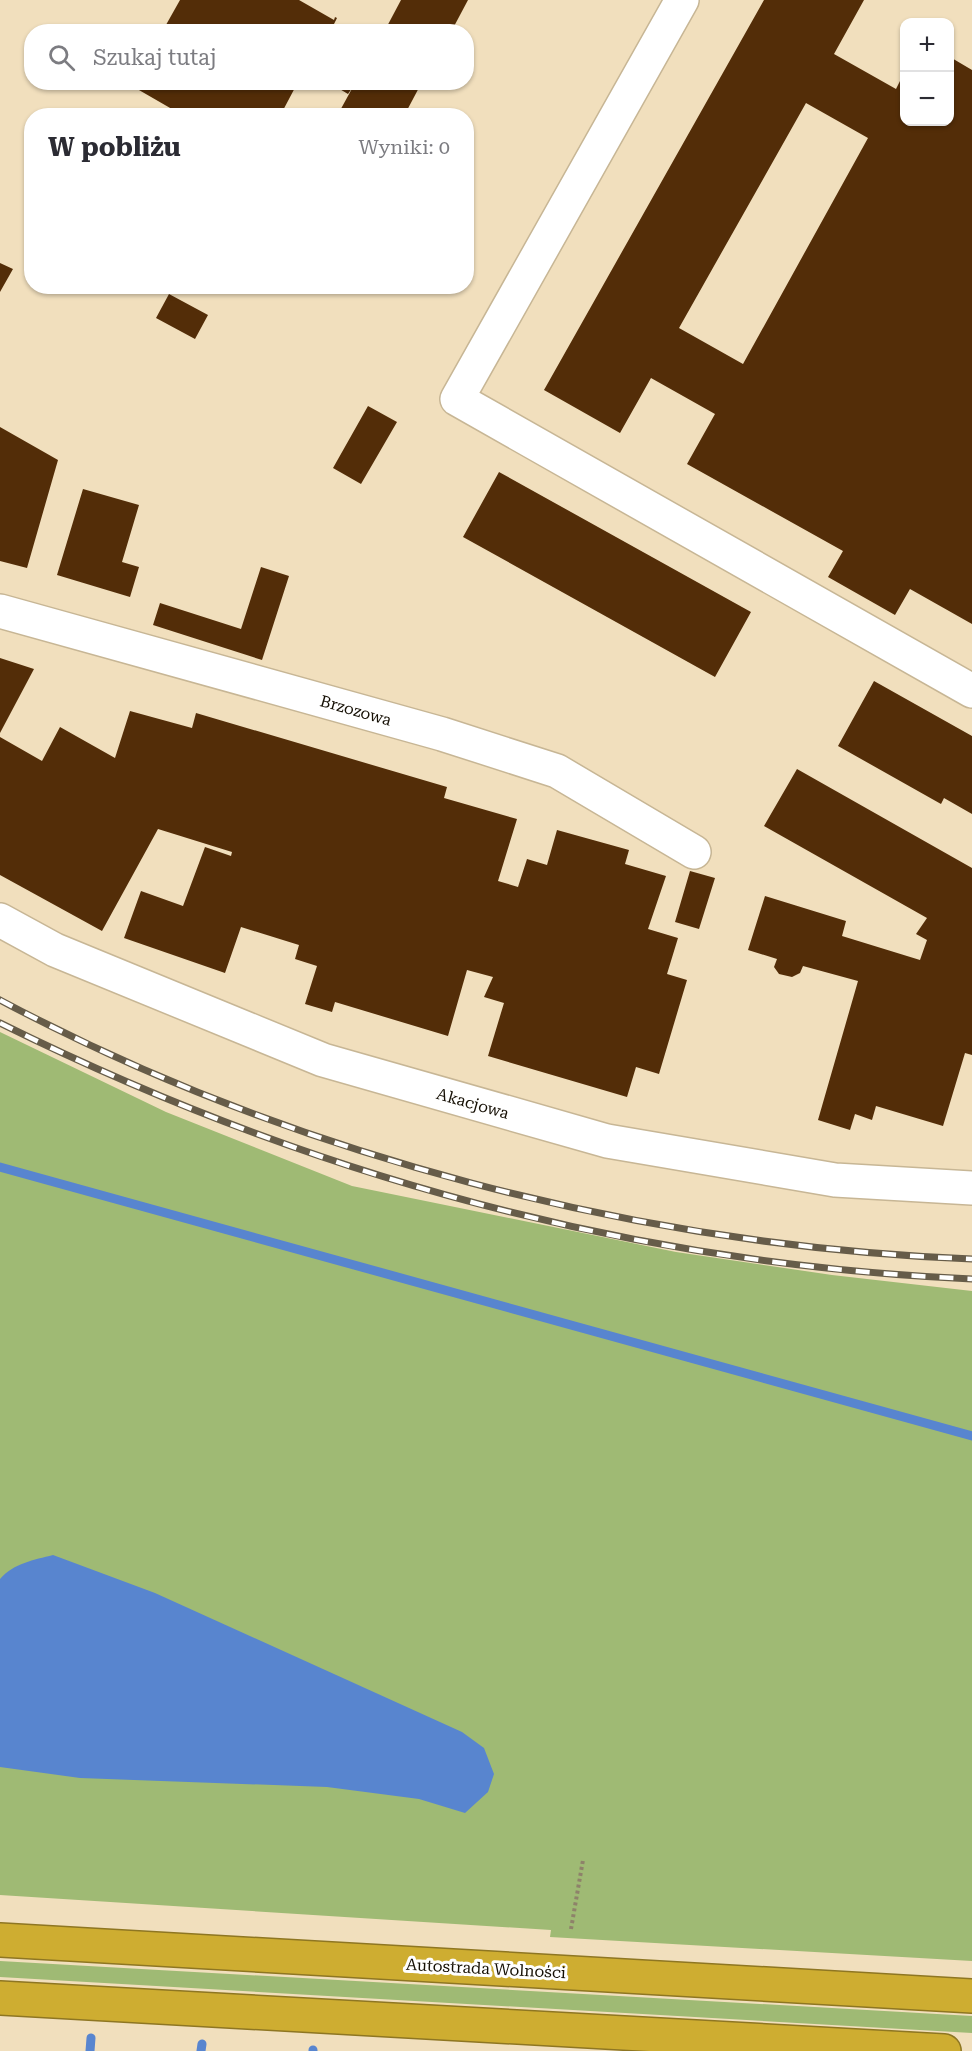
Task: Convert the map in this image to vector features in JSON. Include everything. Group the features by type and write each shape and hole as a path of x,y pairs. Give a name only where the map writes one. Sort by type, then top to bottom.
{"highway":[{"name":"Autostrada Wolności","path":"0,1940 972,1996"},
{"path":"0,1998 944,2051"}],"street":[{"path":"682,0 457,399 972,691"},
{"name":"Brzozowa","path":"0,611 442,734 557,771 694,852"},
{"name":"Akacjowa","path":"0,920 55,950 323,1060 607,1141 835,1180 972,1188"}],"path":[{"path":"571,1929 583,1860"}],"green space":[{"path":"0,1032 166,1112 352,1186 676,1252 832,1275 972,1291 972,1961 550,1937 551,1930 0,1895"},
{"path":"0,1961 972,2016 972,2033 0,1977"}],"water":[{"path":"53,1555 155,1593 462,1732 484,1748 494,1774 488,1792 465,1813 419,1799 327,1787 80,1778 0,1767 0,1579 18,1566"}],"building":[{"path":"180,0 299,0 334,20 335,17 337,18 334,24 166,24"},
{"path":"401,0 468,0 455,24 388,24"},
{"path":"764,0 864,0 834,54 896,89 900,81 900,126 954,126 954,59 972,70 972,624 910,589 895,615 828,577 843,551 687,464 715,414 651,378 620,433 544,390","holes":["806,103 868,138 743,364 679,328"]},
{"path":"139,90 294,90 284,108 170,108"},
{"path":"351,90 418,90 408,108 341,108"},
{"path":"0,263 13,269 0,292"},
{"path":"169,294 208,315 195,339 156,318"},
{"path":"368,406 397,422 361,484 333,468"},
{"path":"0,427 58,460 27,568 0,561"},
{"path":"499,472 751,612 715,677 463,537"},
{"path":"83,489 139,505 122,562 139,567 130,597 57,575"},
{"path":"261,567 289,576 262,660 153,625 160,603 241,629"},
{"path":"0,658 34,669 0,733"},
{"path":"874,681 972,736 972,814 944,798 941,804 838,746"},
{"path":"130,711 192,728 196,713 447,787 444,798 517,819 498,881 518,887 527,859 547,865 557,830 629,850 625,864 666,876 648,929 678,938 667,974 687,980 659,1074 636,1067 627,1097 488,1056 504,1003 484,997 493,977 467,970 448,1036 335,1002 332,1012 305,1004 317,966 295,959 299,945 241,927 225,973 124,938 141,891 183,906 205,847 231,856 232,852 158,829 102,931 0,875 0,737 42,761 60,727 115,758"},
{"path":"797,769 972,868 972,1055 965,1053 943,1126 876,1106 872,1120 855,1114 850,1130 818,1120 858,981 803,966 800,973 792,977 779,974 774,967 777,959 748,950 765,896 846,921 842,936 920,960 927,940 916,934 927,918 764,826"},
{"path":"690,871 715,878 699,929 675,922"}],"waterway":[{"path":"0,1167 972,1436"},
{"path":"90,2051 91,2038"},
{"path":"201,2051 202,2044"}],"railway":[{"path":"0,1000 112,1055 229,1104 349,1147 472,1183 596,1212 722,1235 847,1251 972,1259"},
{"path":"0,1023 116,1077 233,1125 352,1167 472,1202 595,1231 719,1254 844,1270 972,1279"}]}
